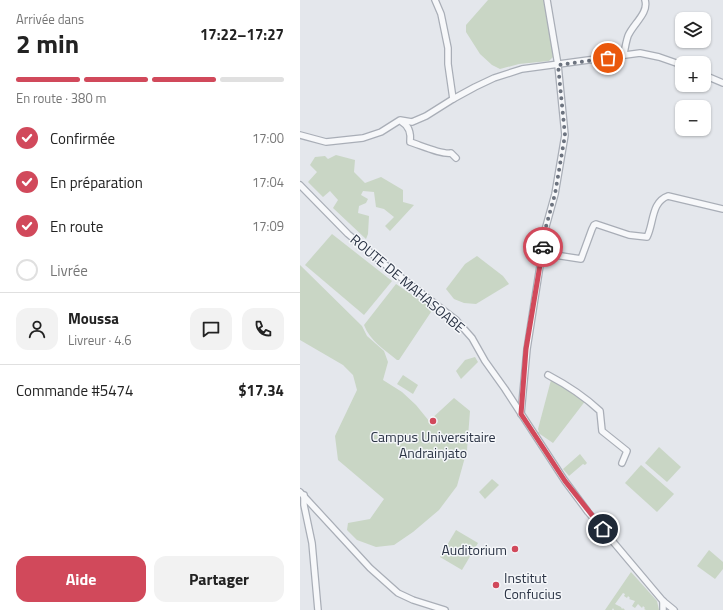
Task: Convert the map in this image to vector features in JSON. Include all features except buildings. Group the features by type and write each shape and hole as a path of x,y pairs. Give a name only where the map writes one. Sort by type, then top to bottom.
{"street":[{"path":"434,0 441,14 448,48 448,64 453,99"},
{"path":"521,414 526,349 545,230 555,194 565,135 558,65 547,0"},
{"path":"624,54 628,37 647,5 645,0"},
{"path":"300,135 326,142 363,138 381,132 400,120 412,122 426,116 453,99 494,78 522,69 640,53 675,63"},
{"path":"711,78 723,83"},
{"path":"400,120 406,124 409,129 411,136 410,142 436,151 447,154 450,153 456,158"},
{"name":"ROUTE DE MAHASOABE","path":"300,185 348,234 456,320 472,338 485,361 581,503 662,601 674,610"},
{"path":"542,253 581,258 592,229 596,224 629,235 647,237 651,229 657,204 663,198 668,196 723,209"},
{"path":"548,375 579,393 600,411 602,431 627,451 622,463"},
{"path":"302,494 312,543 318,610"},
{"path":"302,494 370,568 398,593 413,600 445,610"},
{"path":"662,601 663,610"}],"green space":[{"path":"488,0 545,0 553,57 549,61 519,64 500,69 492,65 480,54 466,32 466,25"},
{"path":"336,155 355,160 354,172 365,183 381,177 403,190 403,202 414,205 390,231 385,226 394,217 384,209 376,207 374,192 363,191 361,195 368,199 366,203 359,206 358,213 369,216 368,234 366,239 333,208 338,200 330,191 323,197 308,182 317,172 310,165 315,157 325,156 328,159"},
{"path":"332,234 392,281 364,315 305,265"},
{"path":"477,256 503,276 509,284 476,304 464,303 454,299 446,289 465,264"},
{"path":"300,265 362,326 367,336 384,351 388,362 383,380 402,392 416,405 429,421 454,398 470,411 467,450 457,486 439,510 413,532 394,545 376,547 357,540 347,530 348,523 370,519 384,499 338,460 335,436 357,390 353,375 343,365 300,340"},
{"path":"396,284 433,309 399,360 383,349 370,336 364,325"},
{"path":"475,357 478,362 461,379 456,371 465,360"},
{"path":"403,375 418,385 413,394 397,384"},
{"path":"551,380 586,400 553,443 537,432 539,432 538,429"},
{"path":"659,447 681,467 667,482 645,463"},
{"path":"580,454 587,463 585,465 583,464 569,476 563,469"},
{"path":"641,465 674,494 657,512 625,483"},
{"path":"492,479 499,485 485,499 479,492"},
{"path":"456,530 478,543 462,570 440,557"},
{"path":"709,550 723,562 723,569 715,579 697,566"},
{"path":"631,572 657,601 659,610 646,610 643,606 642,608 638,604 635,608 632,606 635,601 629,599 630,598 628,596 627,598 624,596 625,594 623,593 615,604 625,610 614,610 613,608 612,610 605,610"}],"way so far":[{"path":"543,247 545,230 555,194 565,135 558,65 608,58"}],"place":[{"name":"Campus Universitaire Andrainjato","path":"433,421"},
{"name":"Auditorium","path":"515,549"},
{"name":"Institut Confucius","path":"496,585"}],"route":[{"path":"543,247 526,349 521,414 565,481 588,512 603,529"}]}
